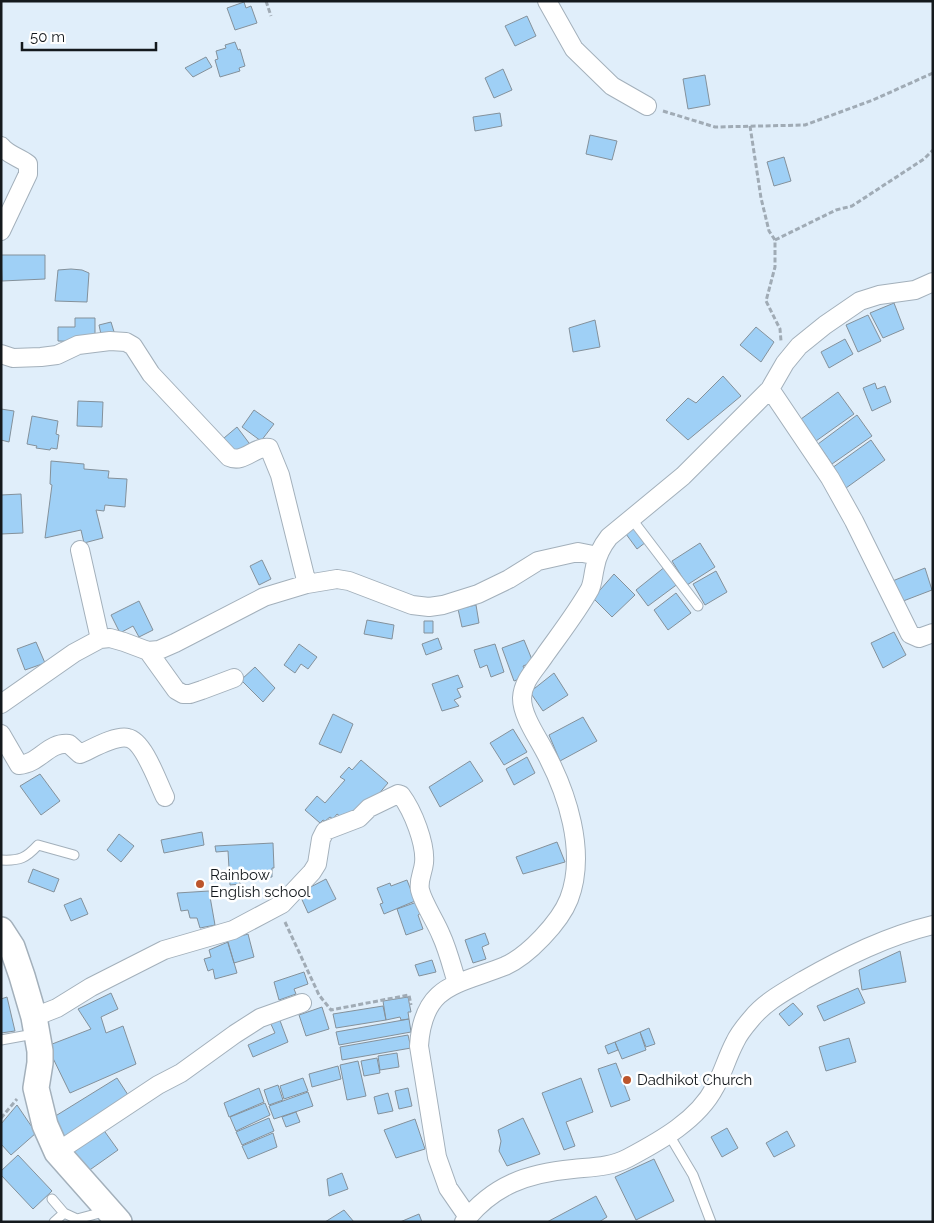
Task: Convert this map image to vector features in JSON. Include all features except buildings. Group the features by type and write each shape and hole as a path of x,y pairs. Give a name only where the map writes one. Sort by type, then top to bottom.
{"street":[{"path":"547,1 574,49 612,86 647,106"},
{"path":"1,146 6,152 28,164 28,174 1,231"},
{"path":"933,282 915,290 880,295 860,301 799,346 785,363 773,383 682,476 609,536 601,547 591,586 581,604 532,671 524,686 522,700 527,718 556,773 568,806 577,855 577,868 569,899 554,923 540,940 523,956 506,965 457,983 438,994 430,1004 421,1026 419,1046 437,1157 448,1188 466,1219 484,1200 503,1187 534,1174 608,1166 627,1158 668,1134 687,1120 708,1099 716,1086 735,1041 754,1015 768,1003 819,972 856,953 885,940 933,925"},
{"path":"1,354 13,358 57,355 78,345 110,341 126,342 133,346 151,374 229,456 235,460 241,459 263,448 268,448 280,475 308,584"},
{"path":"773,383 830,478 910,634 919,638 933,633"},
{"path":"80,550 100,639"},
{"path":"1,704 74,653 100,639 110,638 148,651 159,650 264,597 308,584 337,579 350,581 412,605 429,607 443,605 478,594 538,561 578,552 598,556"},
{"path":"148,651 176,690 183,694 196,692 234,678"},
{"path":"1,734 19,765 33,761 59,743 69,744 80,754 106,742 126,737 134,740 143,749 164,797"},
{"path":"35,1025 57,1008 114,974 164,950 233,930 277,906 292,895 312,872 317,864 321,839 325,831 359,818 369,808 398,794 402,795 418,829 424,852 420,890 442,937 457,983"},
{"path":"1,930 12,947 35,1025 40,1062 36,1088 43,1117 58,1152 114,1216"},
{"path":"58,1152 158,1085 181,1073 251,1023 302,1003"}],"lane":[{"path":"631,518 698,606"},
{"path":"1,860 17,860 27,856 38,845 74,855"},
{"path":"1,1040 35,1025"},
{"path":"668,1134 693,1175 711,1222"},
{"path":"52,1199 64,1213 77,1219 114,1216"},
{"path":"54,1222 64,1213"}],"path":[{"path":"266,1 271,16"},
{"path":"647,106 715,127 805,125 873,100 933,73"},
{"path":"750,126 768,232 775,240 775,267 766,301 780,329 781,343 773,383"},
{"path":"775,240 836,210 852,206 924,159 933,150"},
{"path":"277,906 319,995 331,1010 409,995 414,1021 421,1026"}],"place":[{"name":"Rainbow English school","path":"200,884"},
{"name":"Dadhikot Church","path":"627,1080"}]}
